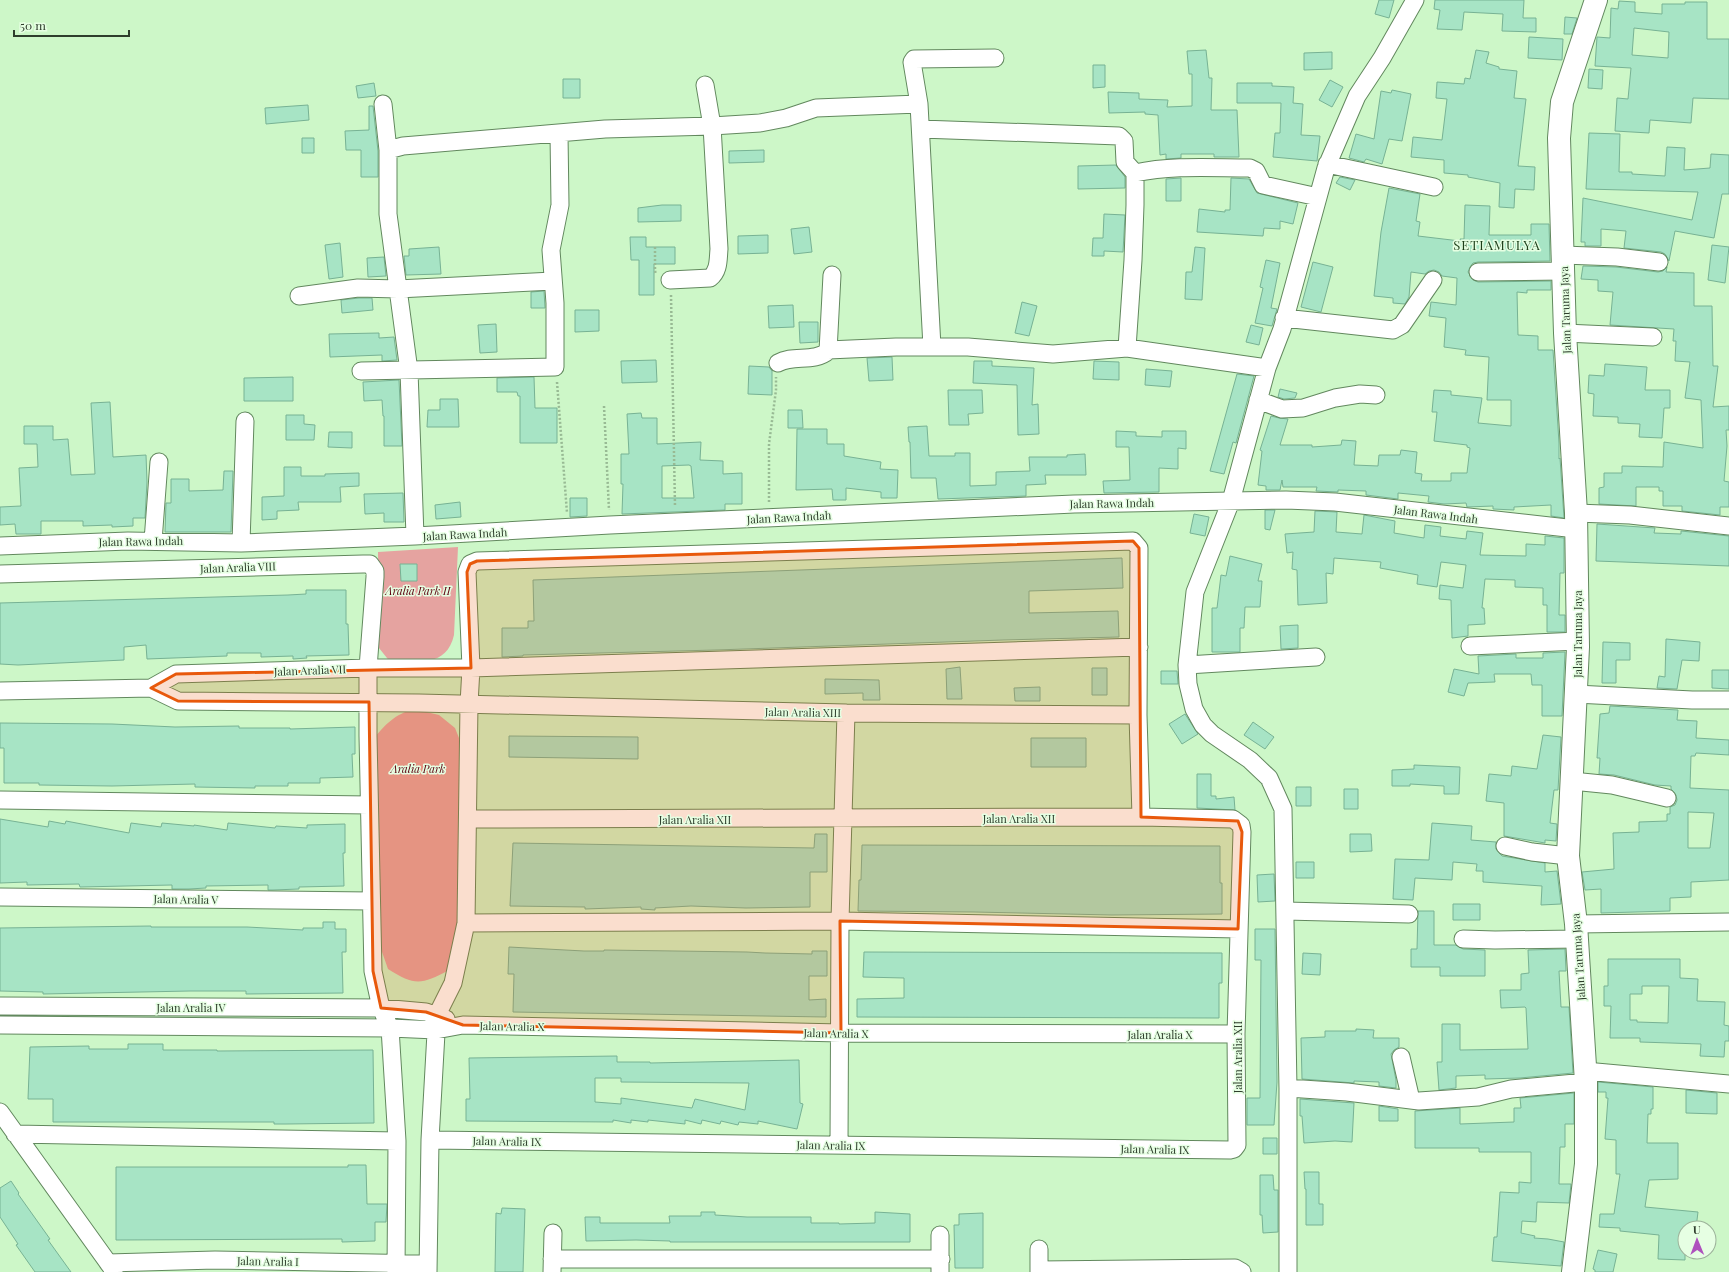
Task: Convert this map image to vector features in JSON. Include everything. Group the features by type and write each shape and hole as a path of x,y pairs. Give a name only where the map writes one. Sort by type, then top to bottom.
{"main road":[{"name":"Jalan Taruma Jaya","path":"1573,1272 1586,1164 1586,1076 1577,932 1568,856 1578,641 1576,521 1565,333 1559,138 1562,102 1596,0"}],"street":[{"path":"1288,1272 1288,1088 1283,809 1269,778 1250,760 1212,734 1203,724 1194,709 1188,684 1187,665 1194,592 1231,501 1267,368 1284,318 1327,164 1357,96 1382,58 1415,0"},
{"path":"932,347 921,129 919,104 912,62 914,59 995,58"},
{"path":"670,280 710,278 716,270 719,249 712,126 705,85"},
{"path":"383,104 388,150 388,214 409,370 415,536"},
{"path":"388,150 403,146 605,129 760,123 786,118 816,108 919,104"},
{"path":"921,129 1119,136 1124,141 1126,162 1135,173 1133,260 1128,348"},
{"path":"361,371 555,367 551,250 560,205 559,134"},
{"path":"1327,164 1434,187"},
{"path":"1135,173 1154,169 1204,167 1250,168 1256,171 1263,185 1318,197"},
{"path":"1478,272 1617,257 1659,262"},
{"path":"828,350 832,275"},
{"path":"1284,318 1393,330 1402,325 1433,280"},
{"path":"299,296 358,288 398,289 553,281"},
{"path":"1565,333 1653,337"},
{"path":"778,363 783,360 811,358 824,354 828,350 968,347 1053,354 1128,348 1267,368"},
{"path":"1258,400 1282,409 1303,408 1335,398 1360,394 1376,396"},
{"path":"241,543 245,421"},
{"path":"153,541 159,462"},
{"name":"Jalan Rawa Indah","path":"0,546 153,541 241,543 1074,504 1286,500 1335,502 1576,521 1630,514 1729,526"},
{"path":"428,1268 430,1140 436,1022 454,983 466,923 468,704 472,668 467,572 470,564 477,561 1129,540 1138,545 1139,548 1138,716 1141,818"},
{"name":"Jalan Aralia VIII","path":"0,574 370,564 374,571 375,577 368,668"},
{"path":"1470,646 1578,641"},
{"name":"Jalan Aralia VII","path":"151,688 176,674 368,668 472,668 1139,647"},
{"path":"1187,665 1316,657"},
{"path":"368,668 369,805 373,971 381,1008 390,1028 397,1141 396,1268"},
{"name":"Jalan Aralia VII","path":"0,691 151,688 178,701 369,702"},
{"path":"1576,694 1729,700"},
{"name":"Jalan Aralia XIII","path":"369,702 846,713 1138,716"},
{"path":"839,1145 841,1033 840,921 846,713"},
{"path":"1572,781 1612,784 1667,798"},
{"path":"0,800 369,805"},
{"name":"Jalan Aralia XII","path":"468,819 1234,819 1241,825 1242,832 1236,1034 1237,1145 1232,1150"},
{"path":"1505,846 1532,852 1568,856"},
{"name":"Jalan Aralia V","path":"0,896 371,901"},
{"path":"1285,911 1409,914"},
{"path":"466,923 840,921 1238,929"},
{"path":"1463,939 1495,940 1577,932 1729,922"},
{"name":"Jalan Aralia IV","path":"0,1006 381,1008 426,1012 436,1022"},
{"path":"0,1025 390,1028 436,1022"},
{"name":"Jalan Aralia X","path":"436,1022 463,1025 841,1033 1236,1034"},
{"path":"1401,1057 1411,1100"},
{"path":"1288,1088 1346,1092 1419,1101 1478,1097 1511,1089 1586,1076 1729,1084"},
{"path":"0,1112 111,1268"},
{"path":"15,1134 397,1141"},
{"name":"Jalan Aralia IX","path":"430,1140 1232,1150"},
{"path":"553,1233 552,1266 940,1266 940,1235"},
{"path":"1039,1249 1039,1271 1235,1268 1242,1272"},
{"name":"Jalan Aralia I","path":"111,1268 215,1266 428,1268"}],"path":[{"path":"655,247 655,271 659,276 670,280 675,522"},
{"path":"768,518 769,444 778,363"},
{"path":"555,367 569,527"},
{"path":"604,406 610,525"}],"highlighted area":[{"path":"1133,541 1139,548 1141,817 1238,821 1242,832 1238,929 840,921 841,1033 463,1025 426,1012 381,1008 373,971 369,702 178,701 151,688 176,674 471,668 467,572 470,564 477,561"}],"green space":[{"name":"Aralia Park II","path":"458,547 454,635 450,645 445,653 430,661 391,663 379,648 378,552"},
{"name":"Aralia Park","path":"414,709 439,715 455,728 461,743 461,940 449,970 431,979 418,982 397,975 388,969 381,949 374,738 391,720"}],"building":[{"path":"1379,0 1394,0 1389,18 1375,14"},
{"path":"1435,0 1524,0 1523,18 1536,18 1536,32 1502,31 1503,14 1464,12 1462,30 1437,29 1440,10 1434,9"},
{"path":"1619,1 1635,2 1635,12 1662,14 1662,4 1707,2 1707,39 1729,39 1729,99 1693,98 1691,123 1650,120 1649,133 1615,131 1617,98 1628,99 1631,68 1595,66 1597,37 1610,38 1611,8 1618,9","holes":["1634,28 1669,32 1668,58 1632,55"]},
{"path":"1565,17 1577,18 1572,34 1564,34"},
{"path":"1529,37 1563,39 1562,60 1528,58"},
{"path":"1206,50 1209,78 1212,78 1211,110 1237,110 1239,157 1214,157 1214,154 1181,154 1181,158 1166,159 1166,154 1160,155 1158,115 1145,114 1145,112 1109,113 1108,92 1139,93 1139,99 1168,100 1167,107 1192,106 1192,74 1189,74 1187,51"},
{"path":"1476,50 1489,52 1486,63 1499,67 1499,69 1517,71 1514,98 1526,99 1518,166 1535,167 1534,190 1515,189 1514,208 1499,207 1500,183 1468,177 1468,175 1444,173 1444,160 1411,157 1413,137 1442,140 1447,99 1436,98 1437,82 1464,84 1465,78 1470,79"},
{"path":"1332,52 1332,69 1304,70 1304,53"},
{"path":"1093,65 1105,65 1105,87 1093,88"},
{"path":"1589,69 1603,70 1602,89 1588,88"},
{"path":"563,79 580,79 580,98 563,98"},
{"path":"1330,80 1343,87 1332,107 1319,100"},
{"path":"374,83 376,96 358,98 356,86"},
{"path":"1237,83 1272,83 1272,86 1294,87 1293,103 1303,104 1301,135 1320,136 1317,161 1273,157 1275,133 1280,133 1281,103 1237,103"},
{"path":"1392,90 1411,94 1402,141 1389,139 1382,164 1366,159 1364,162 1349,158 1356,134 1374,139 1381,91 1391,93"},
{"path":"308,105 309,120 266,124 265,108"},
{"path":"369,106 373,106 378,151 378,177 361,177 361,150 346,150 345,131 369,130"},
{"path":"1589,133 1620,134 1619,172 1665,176 1667,147 1685,148 1684,170 1710,168 1711,154 1729,155 1729,194 1722,194 1714,238 1675,231 1669,261 1665,254 1661,252 1624,248 1626,231 1601,229 1601,246 1585,246 1585,242 1581,242 1583,198 1692,220 1698,192 1586,189"},
{"path":"302,138 314,138 314,153 302,153"},
{"path":"764,150 764,162 729,163 729,151"},
{"path":"1116,165 1125,177 1125,188 1078,189 1078,166"},
{"path":"1340,177 1355,180 1350,190 1336,183"},
{"path":"1181,178 1181,201 1166,201 1166,179"},
{"path":"1231,178 1249,179 1257,193 1298,203 1293,224 1280,221 1280,229 1264,228 1263,236 1197,232 1199,209 1225,212 1225,210 1230,210"},
{"path":"1389,188 1420,194 1416,221 1420,222 1418,236 1460,241 1460,239 1464,239 1465,205 1490,206 1489,235 1531,235 1531,224 1549,224 1550,261 1478,262 1473,263 1468,272 1473,280 1478,282 1551,281 1551,290 1527,290 1527,293 1517,292 1518,335 1538,336 1538,350 1553,350 1564,518 1551,516 1551,505 1514,507 1514,510 1493,509 1493,506 1467,507 1466,503 1444,504 1428,502 1429,496 1398,493 1398,499 1366,495 1366,491 1316,491 1317,487 1283,487 1282,480 1280,490 1266,490 1266,486 1258,485 1262,451 1260,450 1271,416 1288,419 1280,445 1312,445 1312,447 1341,445 1342,440 1356,441 1354,465 1378,466 1379,455 1400,455 1401,450 1417,452 1415,473 1422,474 1421,481 1451,481 1451,473 1467,473 1470,448 1467,447 1467,445 1434,441 1437,412 1432,412 1434,390 1451,391 1451,395 1482,398 1478,423 1511,426 1511,400 1487,400 1489,357 1465,355 1466,350 1444,347 1446,318 1429,316 1431,302 1456,305 1457,278 1442,276 1439,272 1434,270 1425,274 1411,272 1409,297 1405,304 1393,303 1393,298 1374,296 1381,232"},
{"path":"662,205 681,205 681,221 638,222 638,208"},
{"path":"1104,214 1125,215 1123,252 1104,251 1104,256 1092,256 1093,238 1103,238"},
{"path":"809,227 812,252 794,254 791,229"},
{"path":"768,235 768,253 738,254 738,236"},
{"path":"630,237 646,237 646,247 675,247 675,264 654,264 654,295 639,295 639,260 631,260"},
{"path":"340,243 343,277 329,279 325,245"},
{"path":"1712,245 1729,247 1725,283 1708,280"},
{"path":"439,247 441,274 406,275 404,256 409,256 409,249"},
{"path":"1195,247 1205,248 1202,300 1185,299 1186,272 1192,272"},
{"path":"384,257 386,276 368,277 367,258"},
{"path":"1266,260 1280,263 1271,308 1277,309 1272,326 1255,323 1263,288 1260,287"},
{"path":"1313,262 1333,267 1321,312 1301,307"},
{"path":"1583,266 1616,267 1658,272 1663,271 1667,267 1666,272 1694,273 1694,306 1712,306 1713,366 1718,366 1713,407 1729,406 1729,430 1726,430 1727,446 1724,481 1729,482 1729,507 1720,507 1720,515 1682,511 1682,506 1663,506 1663,491 1659,491 1659,487 1636,487 1636,506 1599,504 1599,488 1604,487 1604,473 1622,473 1622,466 1663,467 1664,442 1703,448 1701,400 1685,398 1690,362 1675,361 1676,341 1673,341 1674,329 1610,325 1613,292 1598,291 1598,280 1581,279"},
{"path":"544,291 545,308 531,308 531,292"},
{"path":"372,298 373,310 342,313 341,300"},
{"path":"1022,302 1037,306 1029,336 1015,333"},
{"path":"793,305 794,327 769,328 768,306"},
{"path":"575,310 599,310 599,331 575,332"},
{"path":"799,322 818,322 818,342 800,343"},
{"path":"496,324 497,352 480,353 478,325"},
{"path":"1251,325 1263,328 1259,345 1246,342"},
{"path":"379,333 379,338 394,337 397,360 382,361 382,355 330,357 329,334"},
{"path":"892,357 893,380 869,381 867,358"},
{"path":"656,360 657,382 622,383 621,361"},
{"path":"974,361 992,361 992,366 1034,368 1032,405 1038,404 1039,434 1018,435 1017,385 973,383"},
{"path":"1094,361 1119,362 1119,380 1093,379"},
{"path":"1605,364 1647,367 1645,390 1670,390 1670,408 1664,408 1662,438 1639,437 1640,424 1618,423 1618,417 1593,416 1594,394 1588,393 1589,375 1604,376"},
{"path":"749,366 769,367 772,371 772,395 748,394"},
{"path":"1146,369 1172,371 1170,387 1145,385"},
{"path":"1237,374 1254,376 1236,443 1233,442 1224,474 1210,471"},
{"path":"293,377 293,401 244,401 244,378"},
{"path":"534,377 535,408 557,408 557,443 520,443 520,396 518,396 517,392 497,392 497,378"},
{"path":"399,380 402,446 384,446 384,416 382,400 364,401 363,382"},
{"path":"1280,389 1297,393 1295,398 1284,399 1278,397"},
{"path":"948,390 982,390 983,413 968,414 969,425 949,425"},
{"path":"440,399 458,399 459,427 427,427 428,410 440,410"},
{"path":"110,402 113,457 146,455 147,482 145,518 133,518 133,526 112,527 112,525 83,526 83,521 41,521 41,534 16,534 15,524 0,525 0,507 21,506 19,468 38,467 37,444 24,444 24,426 53,426 53,440 68,439 71,475 95,474 91,403"},
{"path":"788,410 802,410 803,428 788,428"},
{"path":"641,413 642,418 657,418 657,444 701,442 700,460 723,461 723,474 742,473 742,504 725,504 725,510 622,514 623,484 621,484 621,454 629,454 627,414","holes":["662,466 691,466 694,498 662,498"]},
{"path":"286,415 304,415 304,424 315,425 314,440 286,440"},
{"path":"927,426 929,456 955,456 955,453 970,453 970,486 996,485 996,472 1030,471 1029,457 1067,457 1067,455 1085,454 1086,475 1045,475 1046,484 1026,485 1026,496 938,499 936,478 911,478 908,427"},
{"path":"797,429 827,429 827,444 844,444 844,456 881,462 880,469 898,470 897,498 881,498 881,492 846,488 846,500 833,500 832,489 796,490"},
{"path":"1116,431 1136,432 1136,436 1162,437 1162,431 1186,431 1186,449 1178,448 1178,469 1159,468 1159,492 1104,493 1103,481 1130,480 1129,447 1116,447"},
{"path":"329,432 352,432 352,448 328,447"},
{"path":"284,467 301,467 301,476 325,476 325,474 359,473 359,486 340,487 341,502 298,502 299,510 277,511 277,519 262,520 262,497 284,496"},
{"path":"224,471 233,471 231,532 165,532 166,503 171,503 171,479 189,479 189,491 223,490"},
{"path":"403,493 404,522 384,522 384,513 365,514 364,494"},
{"path":"570,498 587,498 587,516 570,517"},
{"path":"460,502 461,517 436,519 435,505"},
{"path":"1265,510 1275,510 1270,530 1265,529"},
{"path":"1315,511 1337,512 1336,532 1362,534 1364,515 1395,521 1394,533 1424,538 1425,525 1441,527 1440,536 1466,539 1467,531 1483,533 1480,555 1526,556 1526,544 1545,545 1545,536 1564,538 1564,573 1560,573 1559,615 1565,615 1565,632 1547,632 1547,605 1543,605 1543,588 1515,587 1515,580 1485,579 1482,608 1484,608 1485,624 1468,625 1468,636 1452,638 1451,600 1439,599 1440,585 1463,588 1466,565 1441,562 1437,587 1417,584 1418,575 1380,568 1381,562 1334,558 1333,574 1326,573 1327,603 1298,605 1297,570 1292,569 1293,552 1287,553 1285,534 1314,532"},
{"path":"1194,514 1209,517 1205,536 1190,533"},
{"path":"1597,524 1655,528 1654,533 1681,534 1681,531 1729,536 1729,566 1596,561"},
{"path":"1230,556 1262,564 1258,581 1262,581 1260,607 1245,607 1244,628 1240,628 1240,652 1212,652 1212,608 1217,608 1221,575 1226,576"},
{"path":"1122,558 1123,588 1029,591 1029,613 1118,611 1119,637 523,655 502,657 502,628 528,628 528,621 534,621 533,580"},
{"path":"400,564 417,564 417,581 401,581"},
{"path":"306,590 346,590 346,624 348,624 349,655 306,656 307,658 293,659 293,656 261,657 261,653 227,653 227,656 147,659 146,645 124,647 124,660 18,665 0,664 0,603 288,595 306,594"},
{"path":"1298,625 1298,648 1281,649 1280,626"},
{"path":"1666,639 1700,642 1699,661 1682,660 1677,689 1657,688 1659,676 1665,677"},
{"path":"1603,642 1630,643 1630,660 1616,660 1616,683 1602,683"},
{"path":"1565,652 1562,716 1542,716 1542,685 1532,685 1531,674 1494,674 1495,682 1468,683 1464,696 1448,692 1454,669 1479,674 1478,656 1516,654 1516,658 1543,658 1543,653"},
{"path":"960,667 962,699 947,699 946,669"},
{"path":"1092,668 1107,668 1107,695 1092,695"},
{"path":"1712,670 1729,670 1729,689 1712,688"},
{"path":"1161,671 1177,671 1178,684 1161,684"},
{"path":"825,679 879,680 880,700 863,700 863,693 825,694"},
{"path":"1040,687 1040,701 1015,701 1014,688"},
{"path":"1610,706 1678,710 1677,720 1697,721 1696,738 1729,740 1729,755 1696,753 1695,756 1691,756 1690,788 1729,790 1729,880 1691,882 1691,897 1670,898 1670,911 1601,913 1601,889 1585,890 1582,872 1614,869 1613,833 1639,832 1639,822 1667,821 1667,814 1670,814 1670,807 1675,805 1677,800 1671,786 1655,785 1614,775 1599,774 1600,758 1597,758 1600,714 1609,713","holes":["1688,812 1714,813 1710,848 1688,848"]},
{"path":"1185,714 1198,734 1182,744 1169,724"},
{"path":"1253,722 1274,737 1265,749 1244,735"},
{"path":"0,723 112,724 175,727 239,726 239,728 290,729 355,727 355,754 352,754 353,777 320,778 320,783 288,783 288,786 255,786 255,788 195,787 195,784 112,786 4,783 4,748 0,748"},
{"path":"1543,735 1561,737 1558,790 1554,790 1550,823 1557,824 1556,841 1545,840 1545,843 1504,836 1504,803 1486,801 1489,774 1511,776 1512,766 1537,769"},
{"path":"509,736 638,737 638,759 509,757"},
{"path":"1031,738 1086,738 1086,767 1031,767"},
{"path":"1414,765 1460,767 1459,794 1444,794 1444,786 1410,784 1410,786 1392,786 1392,770 1414,769"},
{"path":"1197,774 1211,774 1211,796 1216,796 1216,799 1234,797 1235,810 1197,808"},
{"path":"1296,787 1311,787 1311,806 1296,806"},
{"path":"1344,789 1358,789 1358,809 1344,809"},
{"path":"0,819 48,827 49,821 65,824 66,821 129,833 131,823 161,827 162,823 194,825 227,830 228,823 275,828 276,826 307,828 307,825 345,824 345,853 343,853 344,886 299,887 299,889 268,890 268,885 206,886 206,888 172,889 172,885 80,887 79,884 27,885 27,882 0,883"},
{"path":"1432,823 1472,826 1471,840 1496,842 1496,849 1502,856 1545,863 1545,872 1557,871 1561,904 1541,905 1542,886 1483,882 1483,871 1476,871 1477,864 1453,862 1452,880 1415,878 1413,900 1393,899 1395,859 1429,860"},
{"path":"815,834 827,834 827,872 810,872 810,907 746,908 691,906 655,908 655,910 641,909 641,907 585,909 585,907 510,906 513,843 814,848"},
{"path":"1350,834 1371,834 1372,851 1350,852"},
{"path":"862,845 1220,846 1222,914 1112,915 858,911"},
{"path":"1296,862 1314,862 1314,878 1296,878"},
{"path":"1274,874 1275,901 1258,902 1257,875"},
{"path":"1453,904 1480,904 1480,920 1453,920"},
{"path":"1418,911 1434,911 1434,945 1456,945 1463,949 1485,950 1485,976 1440,976 1440,967 1411,967 1411,949 1417,949"},
{"path":"323,922 335,922 335,929 346,929 346,952 342,952 343,993 246,994 246,991 190,991 43,994 43,992 0,991 0,928 151,926 247,927 303,930 303,928 323,928"},
{"path":"1255,929 1275,929 1277,1082 1274,1125 1247,1125 1247,1098 1260,1098 1261,960 1255,960"},
{"path":"509,947 584,951 604,950 812,954 812,951 827,951 827,976 809,976 809,1000 826,999 826,1017 513,1012 514,974 508,974"},
{"path":"1565,949 1566,971 1559,971 1561,1007 1569,1007 1573,1073 1520,1078 1485,1079 1485,1075 1456,1076 1456,1088 1439,1090 1437,1062 1442,1062 1442,1024 1460,1024 1460,1050 1528,1049 1526,1008 1501,1008 1500,990 1521,990 1521,974 1529,973 1528,950"},
{"path":"864,952 1222,953 1222,983 1219,983 1219,1018 857,1017 857,999 904,998 904,978 863,977"},
{"path":"1303,953 1321,954 1320,975 1302,974"},
{"path":"1608,959 1680,959 1680,978 1698,979 1697,1001 1725,1002 1724,1025 1729,1026 1729,1041 1725,1041 1724,1057 1700,1056 1701,1044 1640,1042 1640,1038 1610,1038 1611,1006 1604,1006 1604,986 1608,986","holes":["1642,986 1669,986 1668,1023 1637,1022 1637,1020 1630,1020 1630,994 1642,994"]},
{"path":"1356,1029 1374,1030 1373,1038 1399,1038 1399,1047 1391,1054 1396,1088 1379,1086 1379,1082 1354,1081 1354,1083 1302,1079 1301,1038 1325,1037 1325,1031 1356,1031"},
{"path":"128,1044 163,1044 163,1050 373,1050 374,1123 274,1124 274,1122 53,1122 53,1099 28,1099 30,1047 89,1046 89,1049 128,1049"},
{"path":"617,1056 617,1062 650,1063 799,1060 800,1103 803,1104 797,1129 758,1121 758,1124 739,1122 738,1125 721,1121 720,1124 702,1120 701,1124 685,1120 685,1124 648,1120 648,1122 631,1120 631,1123 613,1120 613,1122 466,1121 466,1099 470,1099 469,1058","holes":["595,1078 621,1078 621,1082 749,1083 745,1110 695,1099 692,1108 621,1098 621,1104 595,1102"]},
{"path":"1598,1082 1653,1087 1653,1109 1651,1109 1651,1114 1648,1114 1647,1143 1678,1143 1678,1179 1649,1180 1645,1207 1698,1212 1697,1220 1677,1220 1677,1260 1658,1259 1659,1235 1620,1231 1620,1228 1599,1227 1600,1214 1614,1214 1620,1174 1616,1174 1616,1140 1605,1139 1608,1098 1606,1098 1606,1092 1598,1092"},
{"path":"1686,1090 1717,1093 1717,1114 1686,1113"},
{"path":"1574,1093 1574,1124 1565,1124 1565,1147 1560,1147 1559,1184 1571,1184 1569,1203 1537,1202 1536,1222 1522,1221 1521,1233 1535,1236 1534,1238 1564,1242 1561,1266 1492,1261 1494,1237 1497,1237 1500,1192 1519,1193 1519,1182 1531,1183 1531,1152 1479,1152 1479,1148 1415,1148 1415,1111 1460,1108 1460,1124 1514,1122 1514,1108 1521,1108 1520,1098"},
{"path":"1300,1099 1354,1103 1352,1142 1335,1141 1304,1143 1302,1116 1300,1116"},
{"path":"1379,1106 1398,1109 1398,1121 1379,1121"},
{"path":"1263,1138 1277,1138 1277,1154 1263,1154"},
{"path":"348,1165 366,1165 367,1204 387,1204 386,1222 375,1222 375,1241 342,1242 342,1239 116,1240 116,1167 348,1167"},
{"path":"1304,1172 1319,1172 1319,1204 1323,1204 1323,1225 1306,1225 1306,1189"},
{"path":"1260,1175 1273,1175 1274,1190 1278,1190 1278,1232 1263,1233 1262,1215 1260,1215"},
{"path":"11,1181 19,1193 18,1194 50,1239 48,1240 71,1272 35,1272 16,1245 18,1244 0,1217 0,1188"},
{"path":"502,1208 525,1209 523,1272 495,1272 496,1213 501,1214"},
{"path":"701,1212 715,1212 715,1215 747,1217 811,1217 811,1223 839,1224 875,1223 875,1212 910,1214 910,1242 586,1241 585,1217 600,1217 600,1223 670,1223 669,1216 701,1216"},
{"path":"983,1213 983,1268 955,1268 954,1225 959,1225 959,1214"},
{"path":"1598,1250 1617,1254 1613,1272 1595,1272 1593,1269"}],"district":[{"name":"SETIAMULYA","path":"1497,244"}]}
